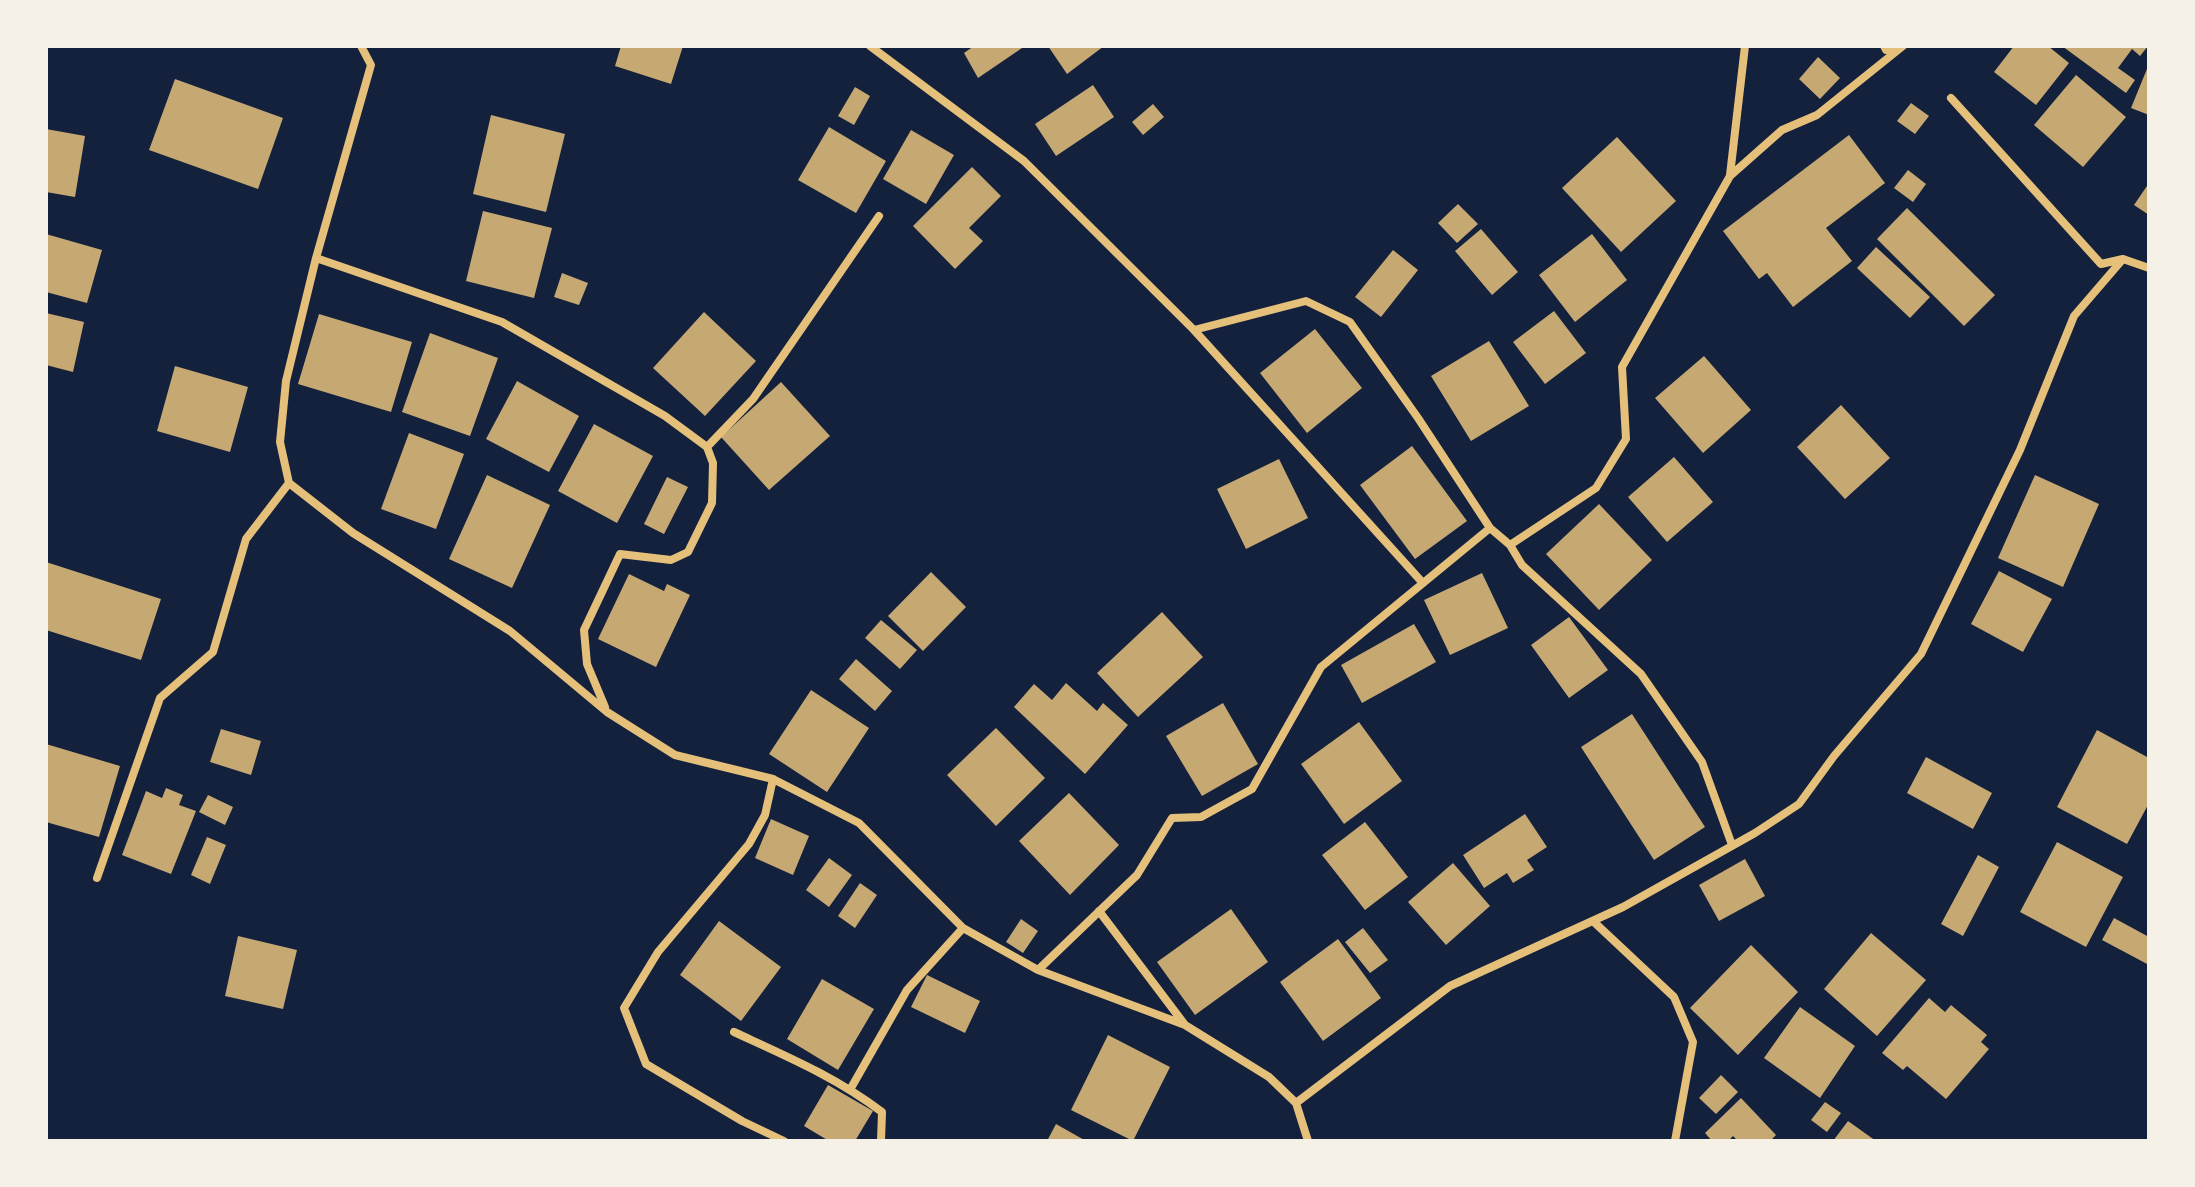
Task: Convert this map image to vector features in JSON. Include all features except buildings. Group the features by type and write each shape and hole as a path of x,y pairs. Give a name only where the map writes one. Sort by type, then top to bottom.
{"street":[{"path":"361,46 371,65 316,258 286,381 280,442 289,483 353,533 510,631 607,712 675,755 773,779 859,823 963,928 1038,970 1185,1025 1269,1077 1296,1103 1308,1141"},
{"path":"870,46 1024,161 1194,330 1422,582"},
{"path":"1730,176 1745,46"},
{"path":"1884,46 1886,50 1896,46"},
{"path":"1510,545 1596,488 1626,439 1622,367 1730,176 1782,130 1817,115 1903,46"},
{"path":"1951,98 2101,264 2123,259 2149,268"},
{"path":"707,447 753,399 879,216"},
{"path":"316,258 502,322 665,416 707,447 713,463 712,503 688,552 671,560 620,554 584,630 587,664 607,712"},
{"path":"1296,1103 1450,986 1594,922 1799,804 1834,756 1921,654 2020,450 2074,316 2123,259"},
{"path":"1194,330 1306,301 1350,322 1490,528 1510,545 1522,565 1641,674 1702,762 1732,845"},
{"path":"97,878 160,698 213,652 246,539 289,483"},
{"path":"1038,970 1137,875 1172,818 1201,817 1252,789 1321,667 1490,528"},
{"path":"773,779 765,815 749,844 658,952 624,1008 646,1064 742,1121 784,1141"},
{"path":"1099,911 1185,1025"},
{"path":"1594,922 1674,997 1693,1042 1675,1141"},
{"path":"851,1088 907,990 963,928"},
{"path":"734,1032 819,1070 851,1088 882,1112 881,1141"}]}
